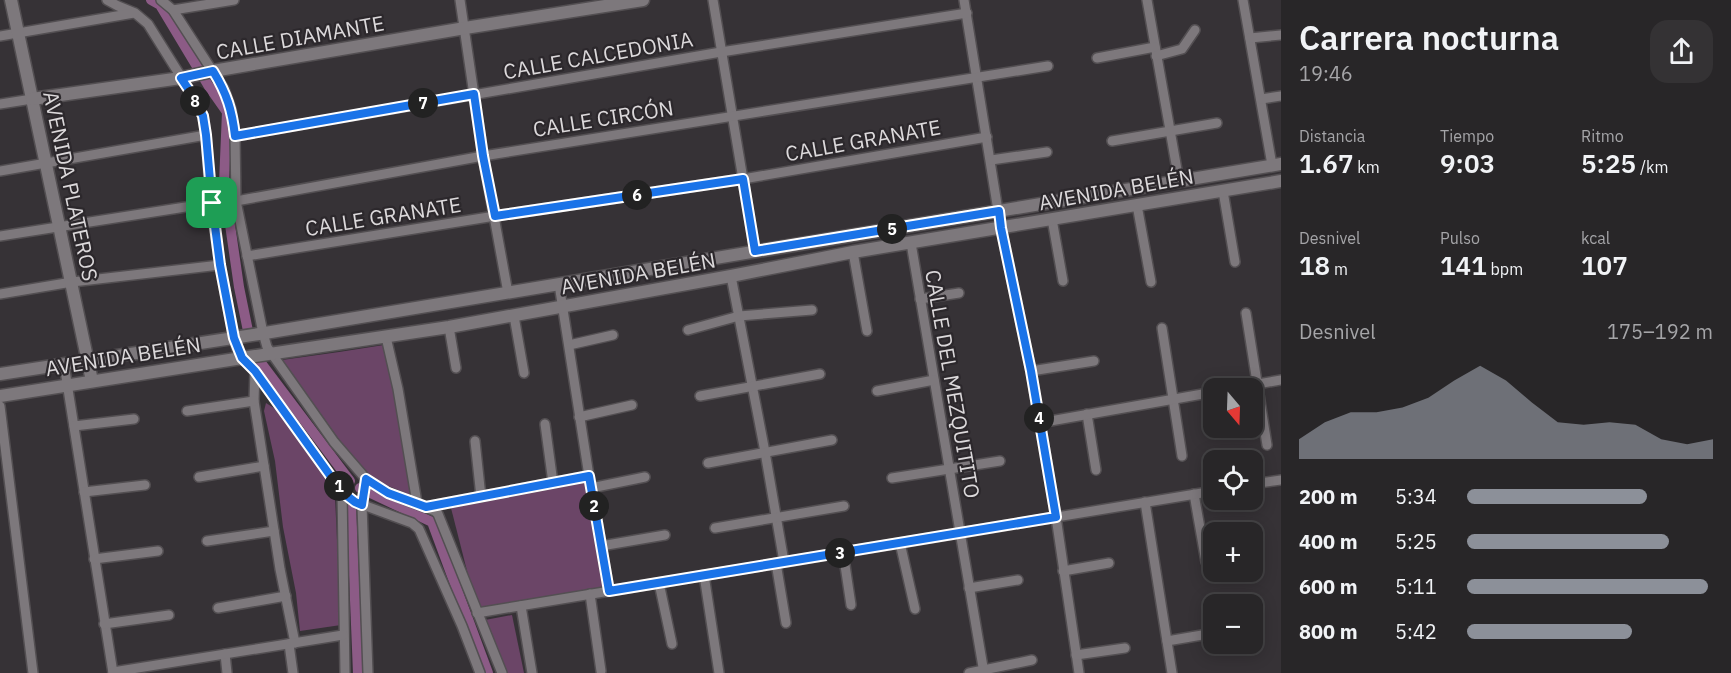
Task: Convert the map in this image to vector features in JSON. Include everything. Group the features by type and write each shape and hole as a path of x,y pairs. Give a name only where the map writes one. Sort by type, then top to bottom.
{"main road":[{"name":"AVENIDA PLATEROS","path":"10,0 19,33 92,381"},
{"name":"CALLE DIAMANTE","path":"32,99 197,75 465,28 643,0"},
{"name":"AVENIDA BELÉN","path":"0,374 234,338 1277,165"},
{"name":"AVENIDA BELÉN","path":"0,396 449,327 852,252 1281,181"}],"street":[{"path":"107,0 135,13 197,75 224,88 231,109 235,136 236,201 263,333 271,354 333,442 366,479 388,493 435,511 442,521 502,673"},
{"path":"161,0 173,10 197,75 193,96 203,116 220,265 234,338 242,358 255,371 342,492 355,502 412,523 418,529 462,626 480,673"},
{"path":"173,10 234,0"},
{"path":"460,0 483,156 508,293"},
{"path":"713,0 755,251"},
{"path":"964,0 1001,228 1040,423 1079,673"},
{"path":"1147,0 1179,181"},
{"path":"1244,0 1261,99 1277,165"},
{"path":"0,36 135,13"},
{"name":"CALLE CALCEDONIA","path":"235,136 720,52 967,13"},
{"path":"1097,58 1182,49 1195,30"},
{"path":"1250,38 1281,35"},
{"name":"CALLE CIRCÓN","path":"236,201 483,156 1048,66"},
{"path":"1261,99 1281,96"},
{"name":"CALLE DIAMANTE","path":"0,104 32,99"},
{"path":"1112,141 1217,123"},
{"path":"0,171 206,135"},
{"name":"CALLE GRANATE","path":"247,256 743,179 987,137"},
{"path":"991,160 1047,152"},
{"path":"1223,191 1235,262"},
{"path":"0,236 212,203"},
{"path":"1137,205 1151,282"},
{"path":"1052,219 1063,281"},
{"name":"CALLE DEL MEZQUITITO","path":"911,243 983,672"},
{"path":"852,252 867,331"},
{"path":"0,294 72,282 220,265"},
{"path":"730,276 777,518 786,623"},
{"path":"559,284 609,591"},
{"path":"920,299 959,292"},
{"path":"688,330 739,316 812,310"},
{"path":"1246,314 1256,378"},
{"path":"514,316 524,373"},
{"path":"449,327 456,368"},
{"path":"1162,328 1182,456"},
{"path":"569,345 613,335"},
{"path":"386,337 398,389 417,503"},
{"path":"1031,371 1094,361"},
{"path":"64,364 113,673 160,669 225,654 343,635"},
{"path":"255,371 254,401 286,597 293,673"},
{"path":"700,396 820,374"},
{"path":"877,391 934,380"},
{"path":"1263,383 1281,380"},
{"path":"1040,423 1203,394"},
{"path":"186,411 254,401"},
{"path":"579,417 632,405"},
{"path":"0,406 33,673"},
{"path":"1088,414 1096,470"},
{"path":"74,426 134,419"},
{"path":"1263,421 1267,445"},
{"path":"545,423 553,483"},
{"path":"708,463 832,440"},
{"path":"475,441 481,497"},
{"path":"892,478 1000,460"},
{"path":"199,477 264,465"},
{"path":"426,507 589,476"},
{"path":"591,488 645,477"},
{"path":"366,479 362,505 368,673"},
{"path":"1263,482 1280,480 1281,490"},
{"path":"84,492 145,485"},
{"path":"342,492 345,673"},
{"path":"477,613 1203,493"},
{"path":"1194,494 1203,545"},
{"path":"1144,502 1172,673"},
{"path":"715,528 844,506"},
{"path":"207,541 274,531"},
{"path":"601,546 665,535"},
{"path":"900,543 915,609"},
{"path":"94,559 158,551"},
{"path":"843,552 851,605"},
{"path":"1064,571 1109,563"},
{"path":"704,575 719,673"},
{"path":"969,588 1018,580"},
{"path":"659,583 672,644"},
{"path":"590,594 601,671"},
{"path":"218,608 286,597"},
{"path":"521,606 532,673"},
{"path":"104,624 169,615"},
{"path":"1167,641 1203,635"},
{"path":"1076,656 1125,648"},
{"path":"225,654 227,673"},
{"path":"969,673 983,672 1032,660"}],"shaded area":[{"path":"384,345 413,496 366,477 282,360"},
{"path":"266,403 279,413 330,486 335,497 341,625 300,631 275,461 264,411"},
{"path":"591,479 608,588 477,610 451,508"},
{"path":"512,615 524,673 506,673 485,620"}],"waterway":[{"path":"151,0 160,5 227,112 224,183 239,287 248,331"},
{"path":"258,359 350,481"},
{"path":"360,488 432,522 488,673"},
{"path":"351,502 358,673"}],"route":[{"path":"213,71 224,88 231,109 235,136 474,94 495,216 743,179 755,251 999,211 1031,371 1056,517 609,591 589,476 426,507 388,493 366,479 362,505 342,492 255,371 238,352 220,265 212,203 203,116 181,78 213,71"}]}
